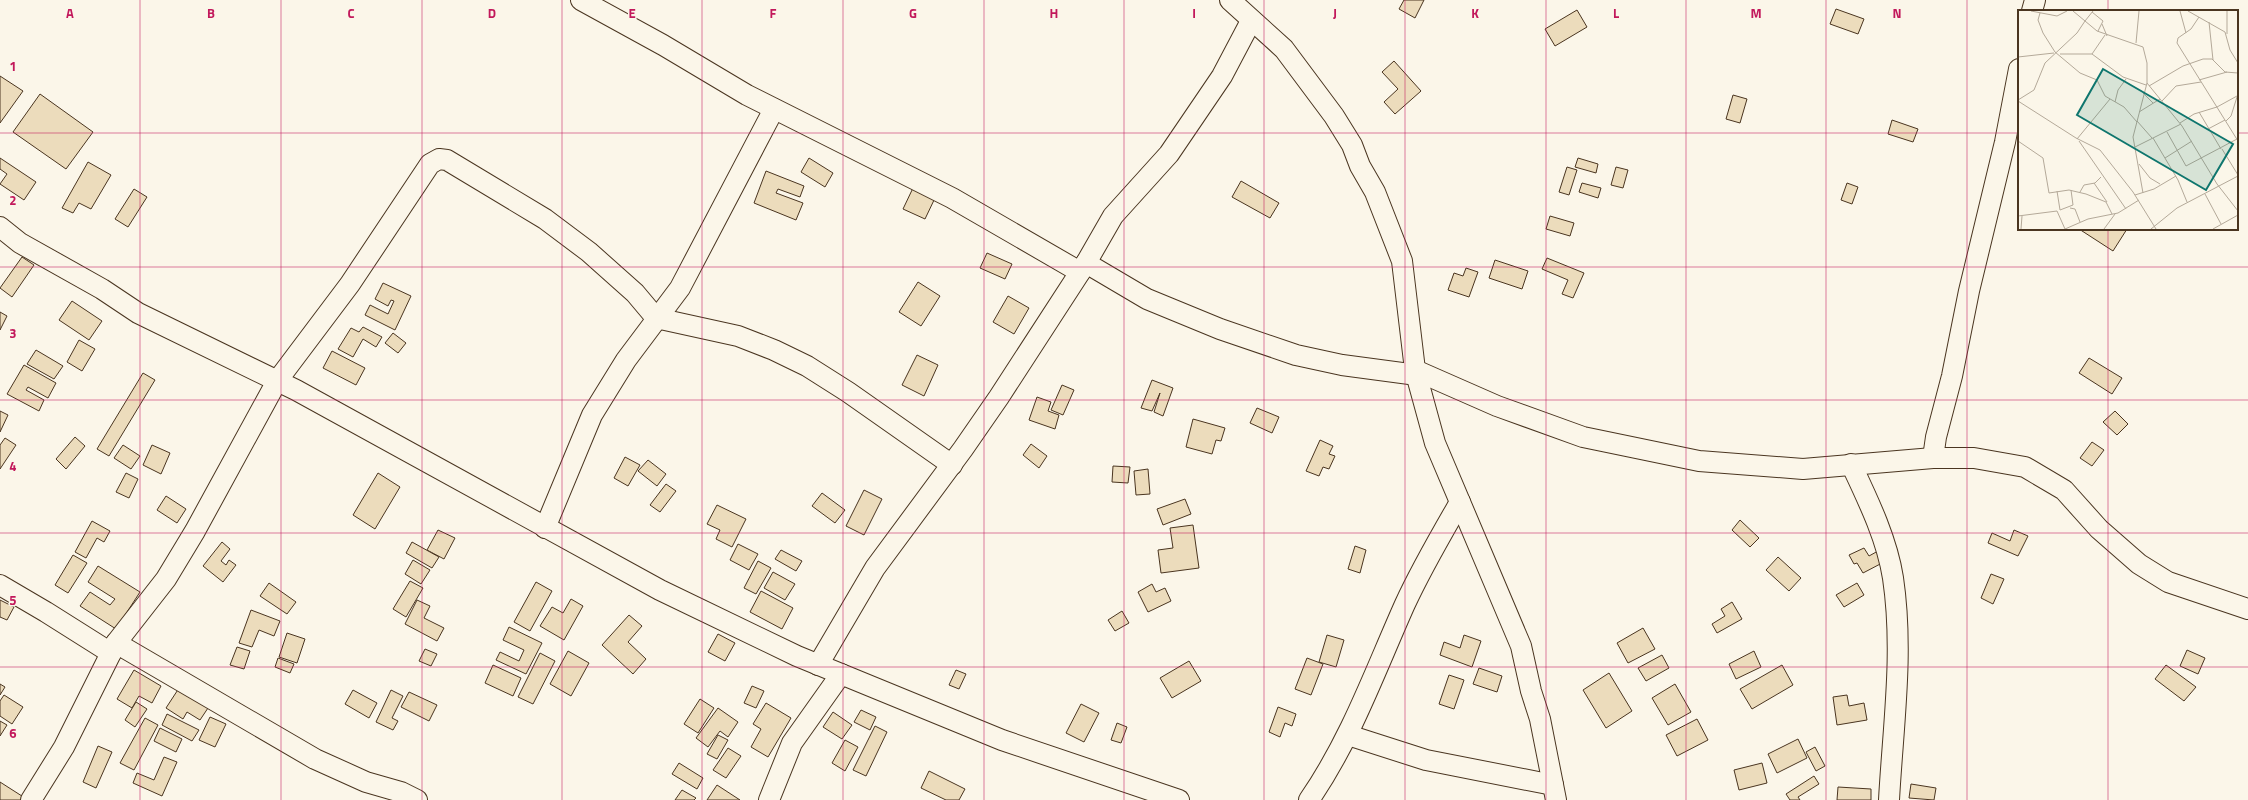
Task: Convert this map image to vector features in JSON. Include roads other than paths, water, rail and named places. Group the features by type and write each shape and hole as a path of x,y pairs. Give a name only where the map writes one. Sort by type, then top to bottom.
{"street":[{"path":"581,0 774,109 952,198 1083,268 1147,299 1220,329 1288,352 1342,365 1416,372 1497,406 1583,437 1699,461 1803,469 1933,458 1974,458 2025,467 2064,490 2099,529 2139,564 2168,582 2248,610"},
{"path":"1230,0 1251,21 1284,49 1334,116 1352,145 1375,192 1402,261 1416,372 1435,443 1521,646 1531,692 1540,719 1555,792 1426,760 1348,735"},
{"path":"2032,10 2035,0"},
{"path":"818,665 876,568 952,465 999,397 1083,268 1113,216 1169,154 1194,118 1222,76 1251,21"},
{"path":"1933,458 1936,437 1952,376 1969,291 2005,142 2018,74"},
{"path":"546,528 592,415 656,318 680,288 774,109"},
{"path":"31,800 64,746 113,648 166,579 196,531 277,381 350,284 430,164 440,159 447,160 462,168 545,219 589,252 629,288 656,318 738,336 774,350 807,366 848,392 952,465"},
{"path":"0,227 20,243 102,290 138,313 277,381 660,590 818,665 1002,740 1179,800"},
{"path":"1851,464 1881,536 1892,577 1899,635 1889,800"},
{"path":"1309,800 1324,778 1357,718 1405,603 1460,502"},
{"path":"0,585 113,648 206,694 315,759 366,782 402,792 417,800"},
{"path":"769,800 792,743 841,674"}]}
